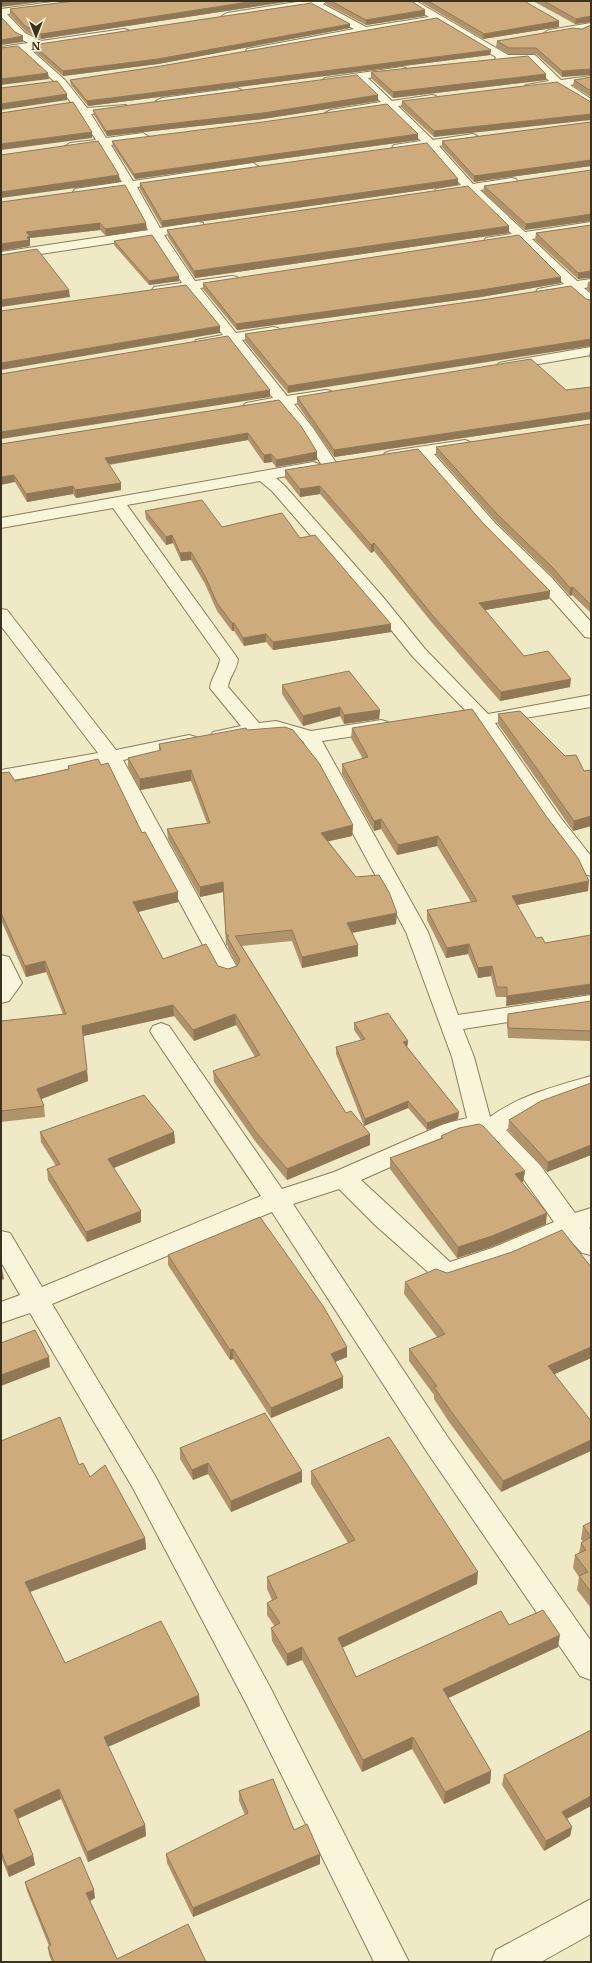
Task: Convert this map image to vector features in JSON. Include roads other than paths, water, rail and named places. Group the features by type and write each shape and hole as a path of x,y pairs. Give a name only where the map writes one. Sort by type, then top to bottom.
{"street":[{"path":"1,13 84,1"},
{"path":"409,1 505,58"},
{"path":"214,18 317,2 364,30"},
{"path":"1,13 21,35 39,44"},
{"path":"239,53 364,30 438,19"},
{"path":"560,22 585,36"},
{"path":"536,35 591,26"},
{"path":"1,50 132,30"},
{"path":"483,44 498,41"},
{"path":"22,47 61,82 80,108 129,184 156,232 191,286 284,400 308,431 329,464"},
{"path":"490,60 530,57 554,80 591,104"},
{"path":"321,81 414,68"},
{"path":"360,76 430,143 470,188 523,236 591,302"},
{"path":"519,88 591,79"},
{"path":"46,84 76,80"},
{"path":"152,102 252,89"},
{"path":"318,115 443,97"},
{"path":"62,106 80,108 129,106"},
{"path":"55,148 155,136"},
{"path":"384,150 484,137"},
{"path":"69,193 268,165"},
{"path":"430,194 523,180"},
{"path":"1,256 211,224"},
{"path":"481,243 591,226"},
{"path":"146,292 246,278"},
{"path":"531,294 591,283"},
{"path":"187,345 288,329"},
{"path":"487,368 591,351"},
{"path":"236,408 338,392"},
{"path":"376,458 483,442"},
{"path":"423,451 490,527 545,581 591,633"},
{"path":"1,523 344,462"},
{"path":"263,476 278,488 377,601 419,653 480,715 552,821 591,870"},
{"path":"116,502 229,659 229,667 219,679 219,688 254,729"},
{"path":"1,614 111,757 228,971"},
{"path":"454,714 480,715 591,701"},
{"path":"1,776 111,757 254,729 276,727 310,737 401,723"},
{"path":"310,737 417,932 463,1057 485,1126 580,1221 591,1246"},
{"path":"1,962 11,983 1,996"},
{"path":"450,1024 591,1002"},
{"path":"161,1031 277,1200 437,1444 591,1666"},
{"path":"1,1313 36,1300 277,1200 343,1178 452,1130 485,1126 540,1099 591,1084"},
{"path":"343,1178 384,1218 446,1273 501,1255 580,1221"},
{"path":"1,1240 144,1482 259,1697 392,1962"},
{"path":"508,1962 591,1916"}]}
